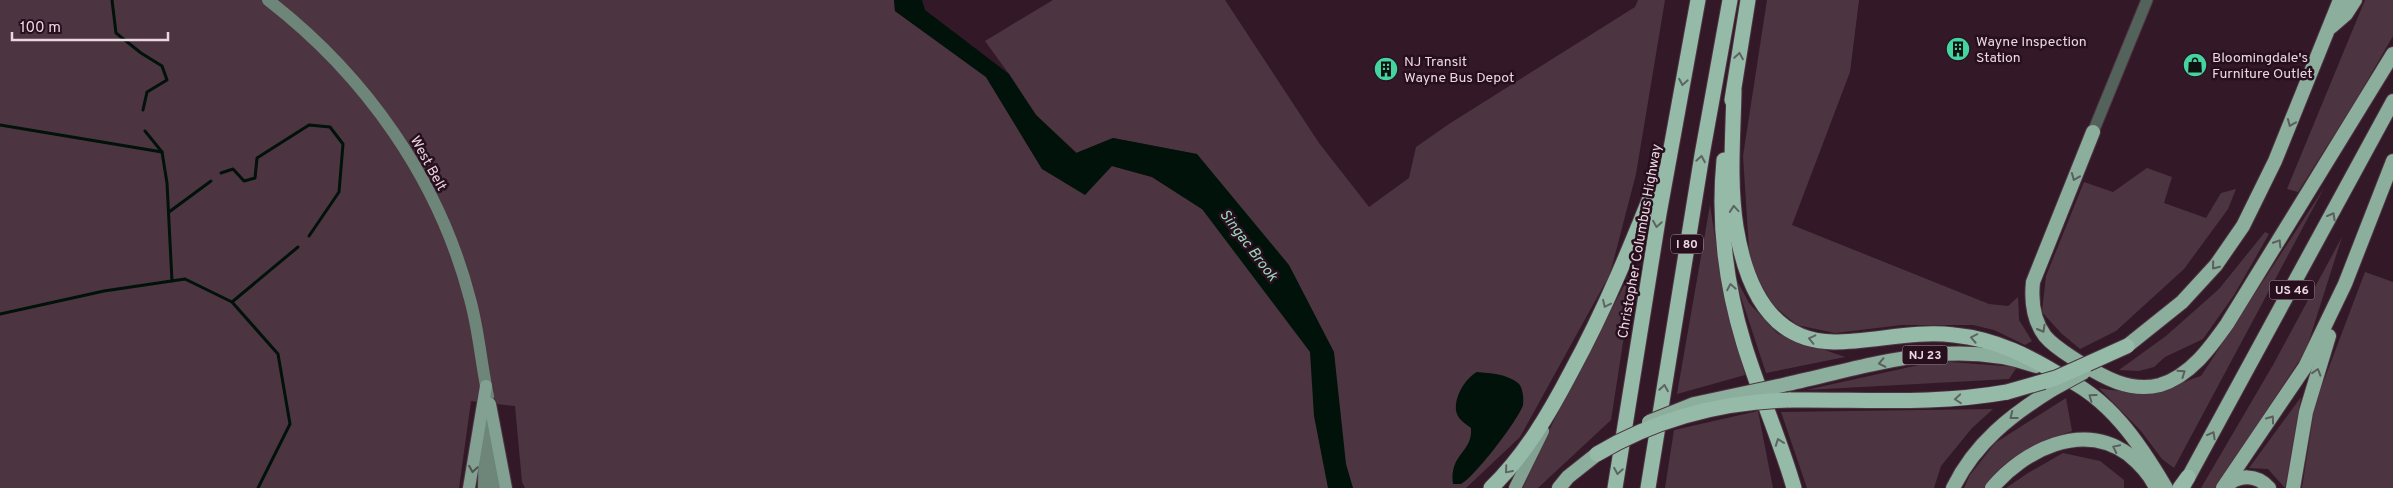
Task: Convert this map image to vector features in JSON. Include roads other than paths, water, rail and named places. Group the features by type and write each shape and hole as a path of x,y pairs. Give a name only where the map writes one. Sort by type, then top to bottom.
{"highway":[{"name":"Christopher Columbus Highway","path":"1615,488 1672,141 1698,0"},
{"name":"I 80","path":"1648,488 1700,165 1730,0"},
{"path":"1748,0 1722,187 1722,227 1730,285 1744,343 1794,488"},
{"path":"2329,29 2346,14 2355,0"},
{"path":"1953,488 1968,462 1994,431 2027,405 2127,346 2182,302 2216,265 2243,226 2275,161 2338,3"},
{"path":"2093,132 2035,275 2032,294 2035,317 2045,336 2053,344 2103,377 2137,387 2162,384 2185,372 2196,362 2227,324 2393,54"},
{"path":"1734,91 1733,188 1739,244 1756,292 1772,317 1782,326 1806,338 1832,342 1927,334 1972,337 2021,353 2066,378"},
{"name":"US 46","path":"2184,484 2350,183 2393,101"},
{"path":"1491,488 1520,456 1556,401 1614,287 1672,141"},
{"path":"2293,488 2311,391 2345,284 2393,161"},
{"path":"2224,488 2295,385 2345,284"},
{"path":"1597,454 1645,428 1680,416 1737,404 1789,400 1937,400 2007,392 2056,378 2127,346"},
{"name":"NJ 23","path":"1559,488 1568,477 1597,454 1643,425 1675,410 1717,399 1919,356 1953,352 2002,357 2033,365 2066,378 2101,403 2131,433 2166,488"},
{"path":"1992,488 2028,455 2055,444 2080,440 2103,442 2124,451 2143,468 2156,488"},
{"path":"2224,488 2233,481 2246,477 2262,480 2269,488"}],"main road":[{"name":"West Belt","path":"268,0 307,32 348,73 384,117 415,166 440,216 461,268 476,323 486,386"},
{"path":"486,386 506,488"},
{"path":"469,488 486,386"},
{"path":"484,488 486,386"},
{"path":"1515,488 1556,401"},
{"path":"490,404 494,439 495,488"}],"street":[{"path":"2093,132 2147,0"}],"water":[{"name":"Singac Brook","path":"894,0 922,0 925,10 1009,74 1036,115 1076,153 1113,138 1197,154 1289,265 1334,352 1346,464 1353,488 1328,488 1314,416 1310,352 1202,209 1152,177 1112,166 1085,195 1042,169 986,77 895,11"},
{"path":"1477,372 1504,376 1514,380 1520,385 1522,390 1523,405 1505,435 1476,471 1461,484 1453,484 1454,466 1471,436 1471,428 1457,414 1456,402 1464,384"}],"waterway":[{"path":"112,0 116,33 141,53 162,66 167,80 147,92 143,110"},
{"path":"0,125 162,152"},
{"path":"221,173 233,169 244,181 255,178 257,158 309,125 330,127 343,144 339,192 309,236"},
{"path":"145,131 162,152 167,183 172,281"},
{"path":"169,212 211,181"},
{"path":"232,302 298,247"},
{"path":"0,314 104,291 185,279 232,302 278,354 290,424 258,488"}],"place":[{"name":"Wayne Inspection Station","path":"1958,49"},
{"name":"Bloomingdale's Furniture Outlet","path":"2195,65"},
{"name":"NJ Transit Wayne Bus Depot","path":"1386,69"}]}
